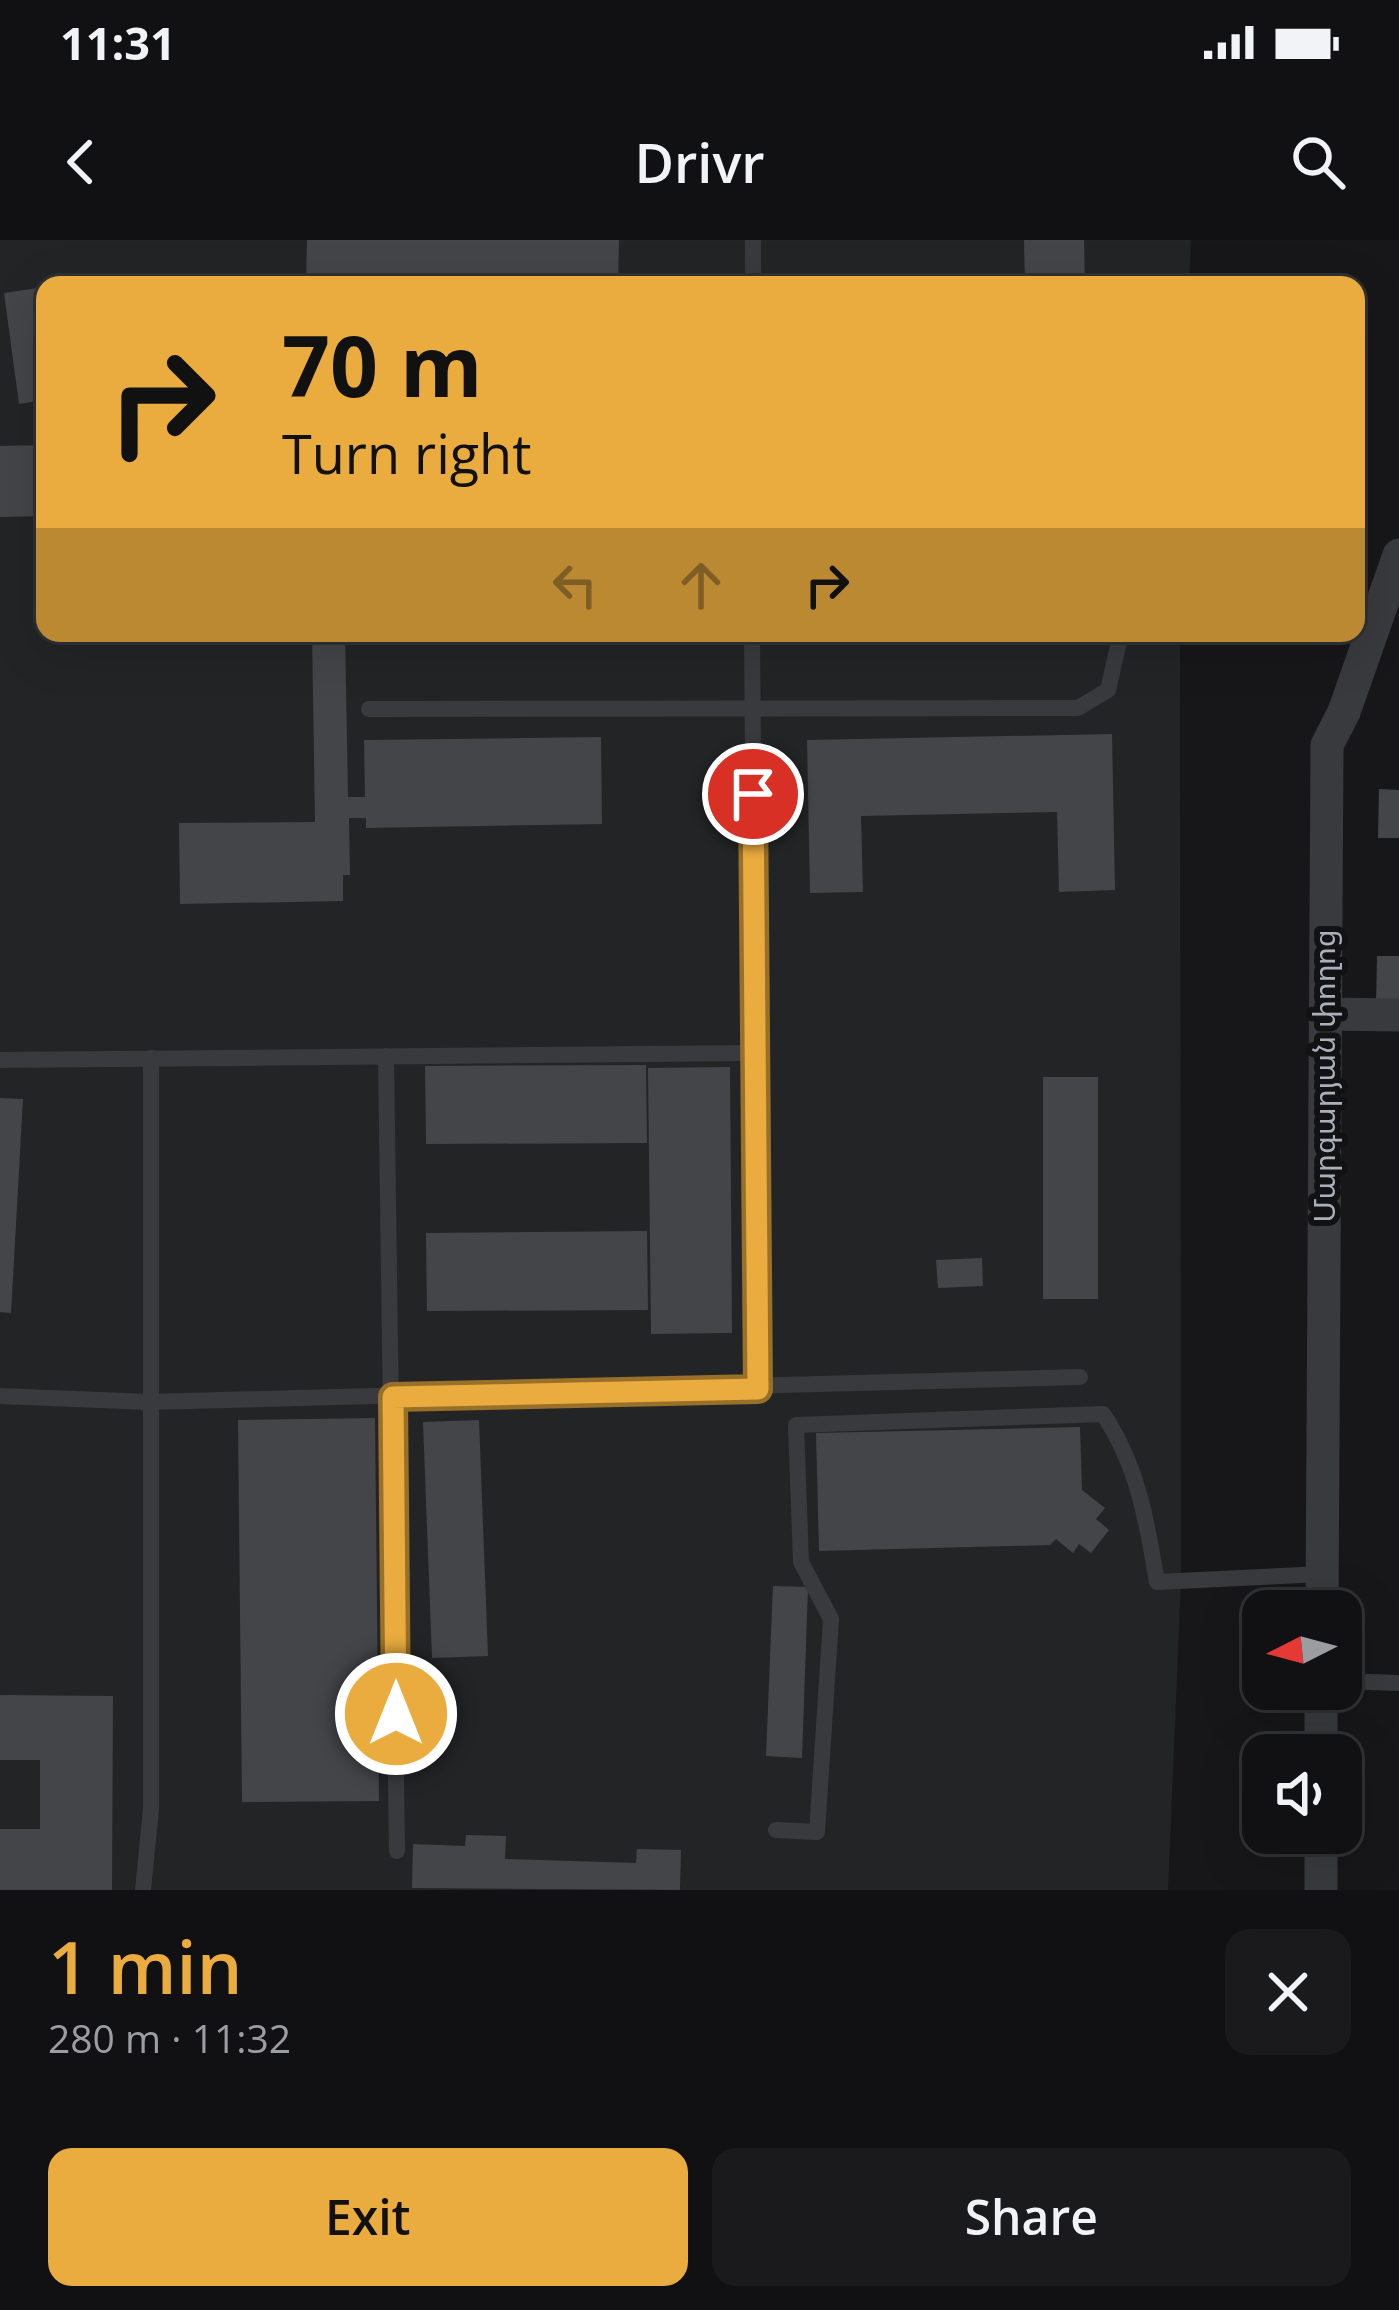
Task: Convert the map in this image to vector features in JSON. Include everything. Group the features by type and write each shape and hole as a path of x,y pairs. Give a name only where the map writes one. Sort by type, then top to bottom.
{"street":[{"name":"Մարգարյան փողոց","path":"1365,630 1399,555"},
{"name":"Մարգարյան փողոց","path":"1322,1590 1327,745 1361,642"},
{"path":"1325,1013 1399,1015"},
{"path":"1321,1854 1321,1890"}],"lane":[{"path":"753,240 753,276"},
{"path":"752,642 758,1389"},
{"path":"368,709 1078,708 1108,690 1119,642"},
{"path":"0,1060 756,1053"},
{"path":"386,1056 397,1851"},
{"path":"142,1890 151,1809 151,1058"},
{"path":"0,1396 149,1402 1081,1377"},
{"path":"776,1830 817,1832 831,1619 801,1562 796,1425 1103,1414 1122,1443 1142,1497 1157,1582 1322,1574"},
{"path":"1362,1682 1399,1683"}],"shaded area":[{"path":"0,240 1191,240 1189,276 36,276 36,642 1180,642 1181,1581 1168,1890 0,1890"}],"building":[{"path":"307,240 619,240 618,276 306,276"},
{"path":"1024,240 1084,240 1085,276 1025,276"},
{"path":"36,288 36,401 19,404 4,293"},
{"path":"36,445 36,516 0,517 0,446"},
{"path":"312,642 345,642 348,797 365,797 364,740 601,737 602,824 366,828 366,818 349,818 350,875 343,875 343,901 180,904 179,823 315,822"},
{"path":"1112,734 1115,890 1059,892 1057,812 861,816 863,892 810,893 807,740"},
{"path":"1379,789 1399,790 1399,838 1378,838"},
{"path":"1377,956 1399,956 1399,1007 1376,1006"},
{"path":"646,1065 647,1143 426,1144 425,1066"},
{"path":"730,1067 732,1333 651,1334 648,1068"},
{"path":"1043,1077 1098,1077 1098,1299 1043,1299"},
{"path":"0,1098 23,1099 11,1313 0,1312"},
{"path":"647,1231 648,1310 427,1311 426,1233"},
{"path":"982,1258 983,1286 938,1288 936,1260"},
{"path":"375,1418 379,1801 242,1802 238,1420"},
{"path":"479,1420 488,1656 432,1658 423,1422"},
{"path":"1080,1427 1082,1490 1105,1508 1096,1519 1109,1530 1091,1553 1079,1544 1073,1553 1056,1539 1050,1545 819,1551 816,1433"},
{"path":"773,1586 808,1587 802,1758 766,1756"},
{"path":"0,1695 113,1696 112,1890 0,1890 0,1829 40,1829 40,1760 0,1760"},
{"path":"466,1835 506,1836 505,1859 636,1863 637,1849 681,1850 680,1890 412,1888 413,1844 465,1846"}],"route":[{"path":"396,1714 393,1397 758,1389 753,794"}]}
